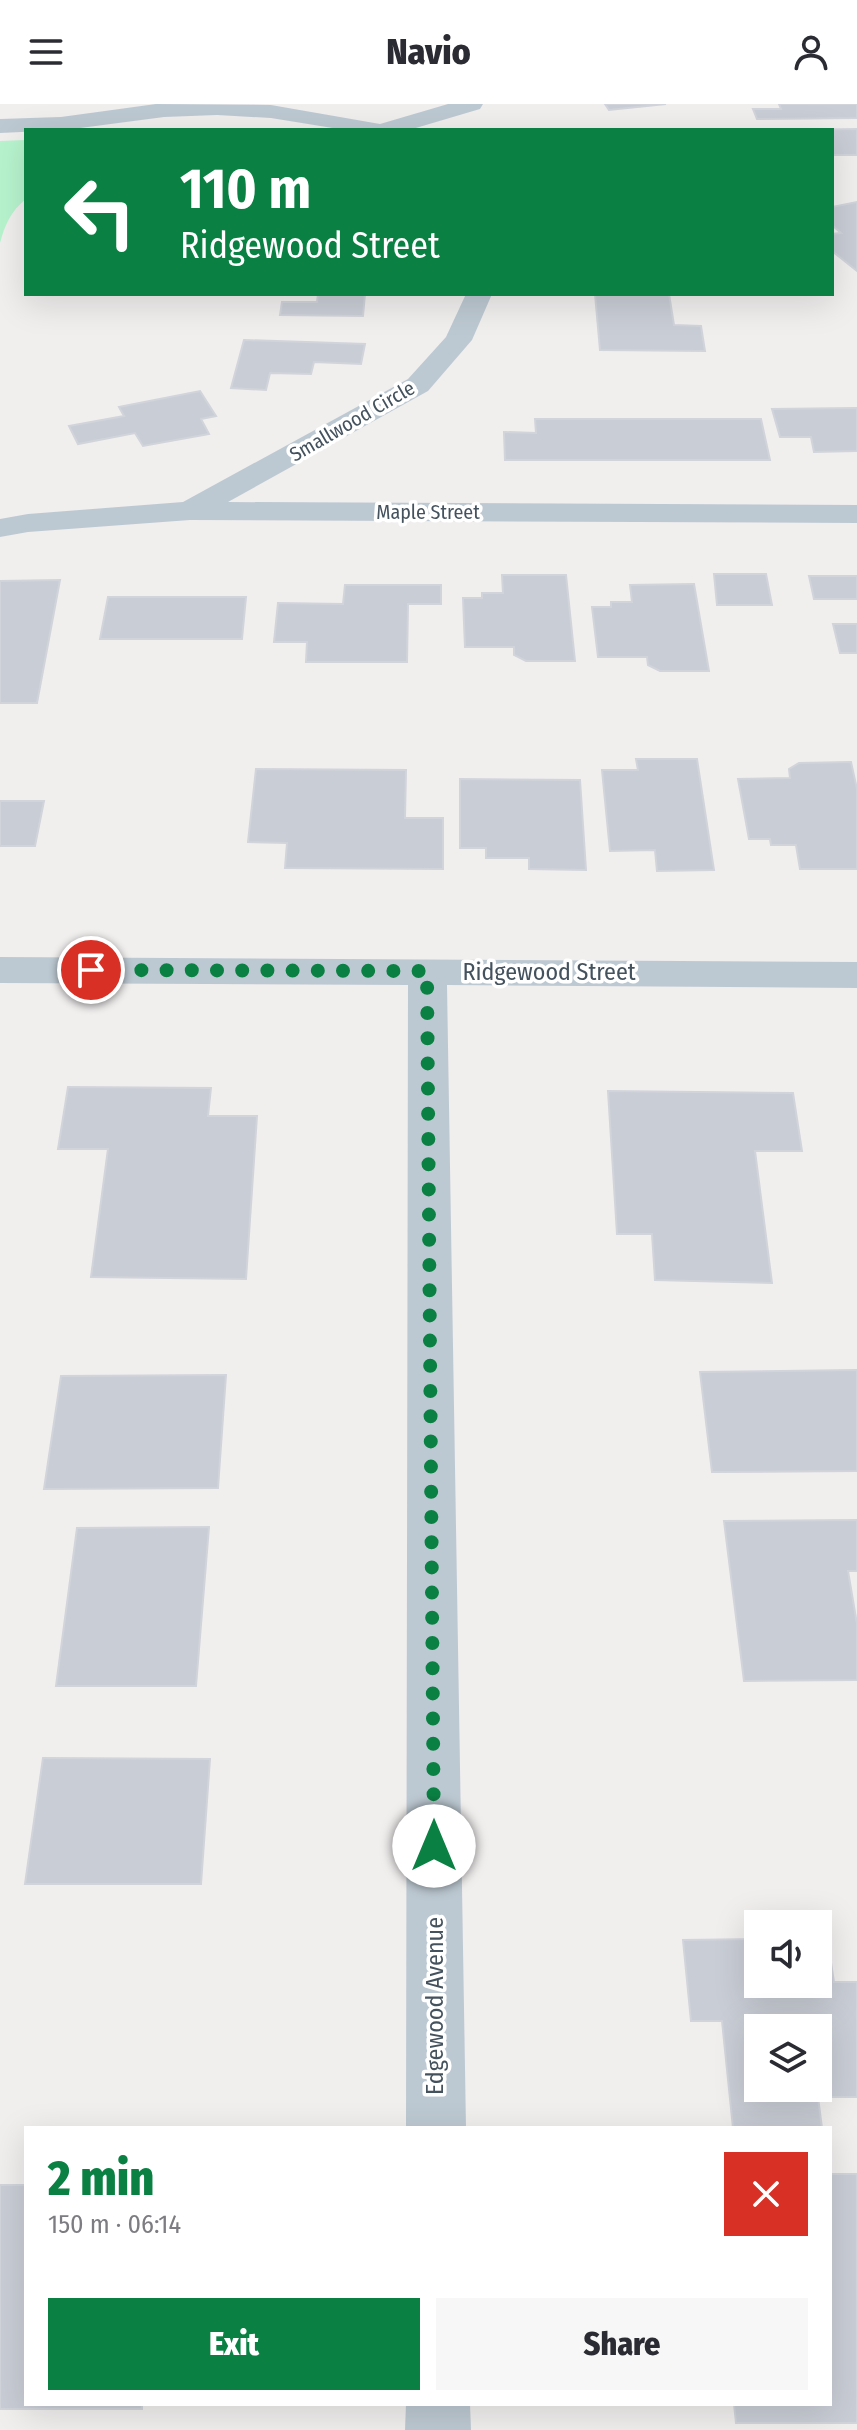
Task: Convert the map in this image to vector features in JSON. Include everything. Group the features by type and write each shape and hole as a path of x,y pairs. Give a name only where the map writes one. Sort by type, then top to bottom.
{"street":[{"path":"391,128 472,104"},
{"path":"0,126 88,111 225,109 276,111 365,128"},
{"name":"Smallwood Circle","path":"190,511 418,385 458,340 478,296"},
{"name":"Maple Street","path":"0,528 28,523 190,511 857,514"},
{"name":"Ridgewood Street","path":"0,970 857,975"},
{"name":"Edgewood Avenue","path":"427,971 436,2126"},
{"path":"438,2406 438,2430"}],"green space":[{"path":"24,140 24,201 9,218 0,243 0,141"}],"building":[{"path":"605,104 666,104 609,110"},
{"path":"779,104 857,104 857,118 757,119 753,109 781,109"},
{"path":"834,129 857,129 857,155 834,155"},
{"path":"857,202 857,271 834,253 834,234 841,233 834,227 834,207"},
{"path":"318,296 365,296 363,316 280,315 282,302 317,302"},
{"path":"595,296 669,296 674,325 701,326 705,351 600,350"},
{"path":"244,340 365,344 361,364 314,362 311,374 270,373 266,390 231,388"},
{"path":"200,391 216,416 201,419 209,434 143,446 135,433 78,444 69,426 124,416 119,407"},
{"path":"857,408 857,451 814,452 811,437 780,437 772,409"},
{"path":"535,419 761,419 770,460 505,460 504,432 536,433"},
{"path":"714,574 766,574 772,605 717,605"},
{"path":"502,575 566,575 575,661 526,661 514,655 514,647 465,647 463,598 482,598 482,593 503,593"},
{"path":"809,576 857,576 857,599 814,599"},
{"path":"60,580 37,703 0,703 0,581"},
{"path":"694,584 709,671 660,671 648,665 647,657 598,657 592,607 611,607 611,602 632,602 630,585"},
{"path":"345,585 441,585 441,604 408,604 407,662 306,662 307,642 274,642 278,603 343,604"},
{"path":"108,597 246,597 242,639 100,639"},
{"path":"833,624 857,624 857,653 840,653"},
{"path":"636,759 697,759 714,870 657,871 655,850 610,851 602,770 638,770"},
{"path":"851,762 857,789 857,869 800,869 796,845 771,845 770,839 749,839 738,779 790,778 789,769 799,763"},
{"path":"256,769 406,770 405,818 443,818 443,869 285,868 287,843 248,842"},
{"path":"460,779 580,780 586,870 529,869 529,858 486,858 486,848 460,848"},
{"path":"0,801 44,801 35,846 0,846"},
{"path":"68,1087 211,1088 208,1116 257,1116 246,1279 91,1277 108,1149 58,1149"},
{"path":"608,1091 793,1093 802,1151 755,1151 772,1283 655,1280 652,1234 617,1234"},
{"path":"857,1370 857,1471 712,1472 700,1372"},
{"path":"226,1375 218,1488 44,1489 61,1376"},
{"path":"857,1520 857,1571 848,1571 857,1624 857,1680 744,1681 724,1521"},
{"path":"209,1527 196,1686 56,1686 77,1528"},
{"path":"43,1758 210,1759 201,1884 25,1884"},
{"path":"744,1939 744,1998 832,1998 832,1969 834,1982 857,1982 857,2097 832,2097 832,2014 744,2014 744,2102 819,2102 822,2126 733,2126 722,2021 691,2021 683,1940"},
{"path":"832,2174 857,2174 857,2423 736,2423 734,2406 832,2406"},
{"path":"0,2185 24,2185 24,2406 142,2406 142,2409 0,2409"}],"route":[{"path":"91,970 427,971 434,1846"}]}
